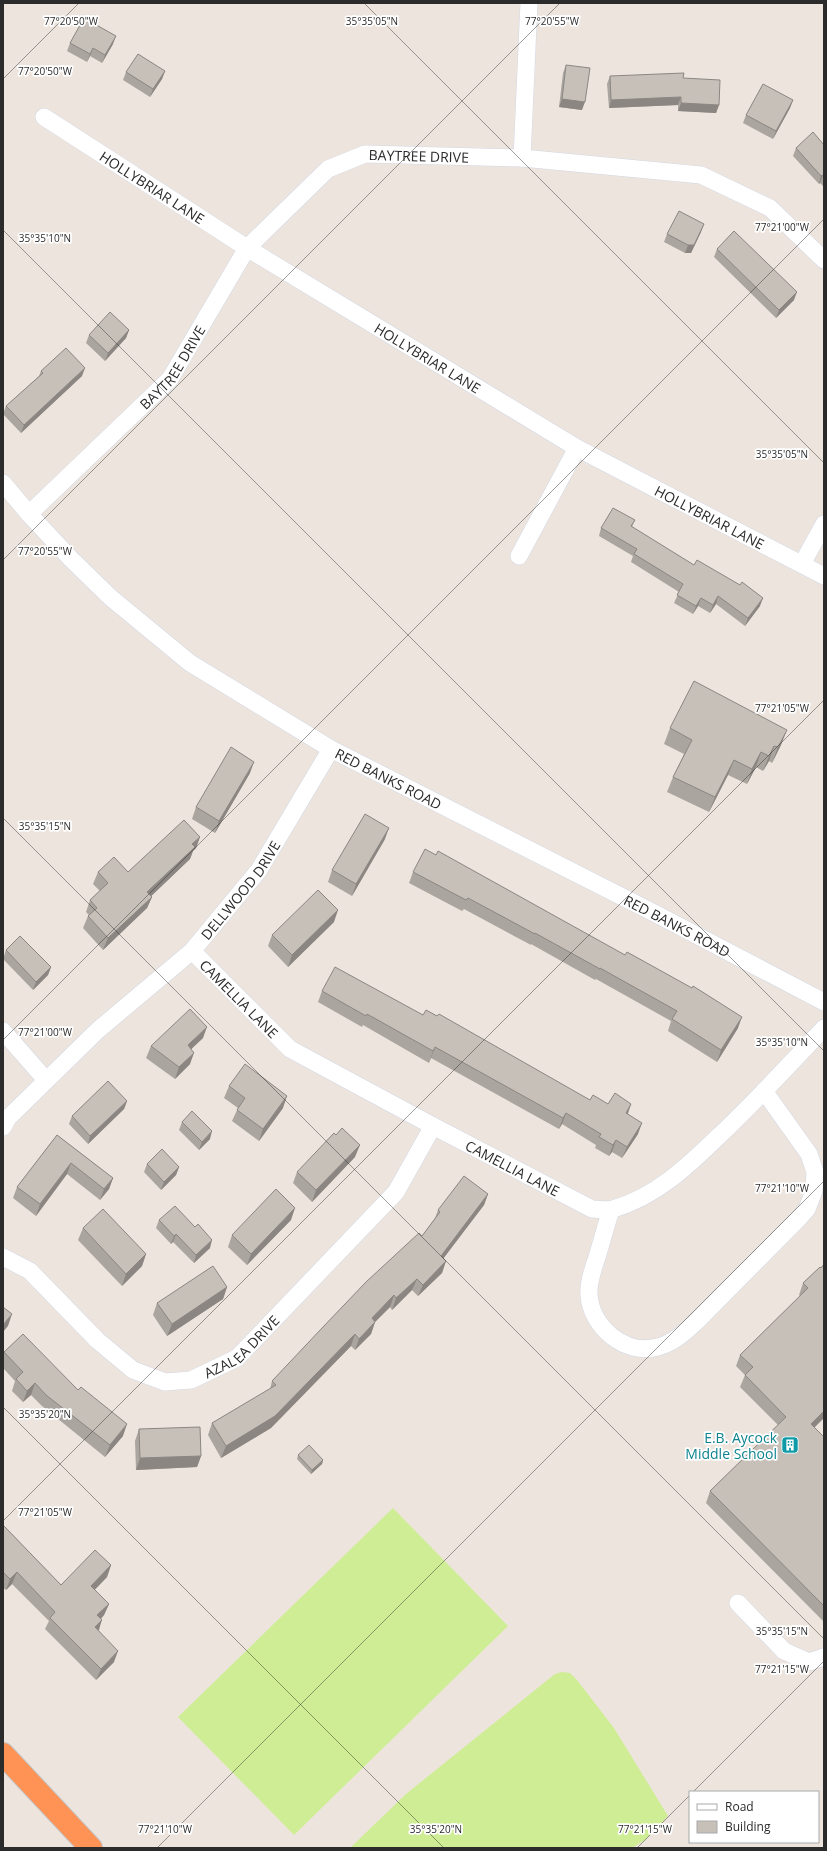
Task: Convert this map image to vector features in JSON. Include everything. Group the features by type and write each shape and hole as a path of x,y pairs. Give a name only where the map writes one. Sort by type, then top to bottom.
{"highway":[{"path":"3,1754 91,1848"}],"street":[{"path":"522,158 529,3"},
{"name":"HOLLYBRIAR LANE","path":"44,117 247,248 577,448 824,576"},
{"name":"BAYTREE DRIVE","path":"29,514 170,380 247,248 328,169 365,154 522,158 701,175 770,208 824,260"},
{"path":"519,556 577,448"},
{"name":"RED BANKS ROAD","path":"3,483 29,514 71,559 110,597 190,663 331,749 658,915 824,1002"},
{"path":"802,564 824,524"},
{"name":"DELLWOOD DRIVE","path":"3,1127 8,1118 98,1030 192,951 259,870 331,749"},
{"name":"CAMELLIA LANE","path":"192,951 290,1049 592,1209 611,1210 634,1201 664,1184 691,1163 764,1091 824,1028"},
{"path":"3,1031 46,1080"},
{"path":"611,1210 589,1282 589,1296 592,1314 601,1327 610,1335 627,1345 640,1348 656,1348 682,1335 696,1322 792,1226 807,1209 811,1200 815,1180 813,1162 764,1091"},
{"name":"AZALEA DRIVE","path":"3,1257 30,1271 96,1340 133,1370 165,1382 190,1380 237,1358 396,1192 433,1126"},
{"path":"738,1602 784,1651 809,1662 824,1656"}],"green space":[{"path":"393,1508 508,1626 294,1835 178,1717"},
{"path":"562,1672 570,1673 577,1680 614,1728 668,1816 645,1840 632,1848 350,1848 406,1794 555,1674"}],"building":[{"path":"84,18 116,36 105,55 93,48 90,54 70,43"},
{"path":"138,54 165,71 153,89 126,72"},
{"path":"566,65 590,68 585,102 562,99"},
{"path":"684,73 683,78 720,80 719,105 681,103 681,97 611,100 610,76"},
{"path":"763,84 793,100 776,131 746,115"},
{"path":"813,132 824,145 824,176 821,176 796,148"},
{"path":"679,211 704,224 694,245 688,245 667,234"},
{"path":"734,231 797,292 779,310 717,249"},
{"path":"110,312 129,330 108,353 89,335"},
{"path":"66,348 85,368 24,425 6,406 43,373 41,371"},
{"path":"613,508 635,520 631,526 694,565 697,560 740,585 742,582 763,598 748,618 718,596 713,605 701,598 696,606 677,595 683,584 634,554 637,549 601,528"},
{"path":"694,681 787,730 778,747 774,746 769,756 761,752 752,769 734,760 715,797 673,777 692,740 670,728"},
{"path":"231,747 254,762 219,821 196,807"},
{"path":"365,814 389,828 356,884 332,870"},
{"path":"184,820 200,837 192,844 195,847 147,892 152,897 108,938 88,916 97,908 90,900 108,883 98,872 114,857 128,872"},
{"path":"425,849 436,855 438,851 625,955 627,952 692,988 693,986 742,1017 721,1050 672,1019 677,1011 535,933 468,898 466,900 413,872"},
{"path":"318,890 338,910 292,955 272,935"},
{"path":"20,936 51,967 36,982 6,950"},
{"path":"335,967 423,1015 426,1010 437,1016 439,1014 590,1100 593,1095 608,1104 615,1093 631,1104 626,1113 642,1123 627,1147 616,1140 613,1145 599,1137 601,1134 566,1113 563,1118 435,1047 433,1051 322,991"},
{"path":"190,1009 207,1027 188,1045 194,1053 179,1067 151,1046"},
{"path":"245,1064 287,1096 263,1129 237,1110 245,1098 229,1086"},
{"path":"108,1081 127,1101 90,1136 72,1116"},
{"path":"192,1111 212,1131 202,1142 182,1122"},
{"path":"342,1128 360,1145 316,1190 297,1172 334,1133 336,1135"},
{"path":"57,1135 113,1178 104,1189 71,1163 40,1204 17,1187"},
{"path":"162,1149 179,1167 164,1182 147,1164"},
{"path":"464,1176 488,1194 441,1256 446,1261 423,1285 417,1279 396,1298 394,1295 372,1318 375,1322 359,1339 355,1334 275,1416 226,1446 212,1423 276,1385 272,1381 366,1282 419,1233 422,1236 440,1212 438,1210"},
{"path":"276,1189 295,1208 251,1254 232,1235"},
{"path":"175,1206 195,1227 198,1224 212,1240 196,1255 176,1234 174,1236 159,1220"},
{"path":"103,1209 146,1254 126,1274 83,1228"},
{"name":"E.B. Aycock Middle School","path":"824,1264 824,1411 811,1424 824,1437 824,1606 710,1491 786,1417 745,1375 753,1367 740,1355 808,1288 803,1283"},
{"path":"213,1266 227,1287 172,1324 157,1303"},
{"path":"3,1307 12,1314 3,1325"},
{"path":"23,1334 78,1390 81,1387 127,1424 110,1445 46,1395 35,1383 27,1391 16,1379 23,1372 4,1352"},
{"path":"200,1427 201,1456 140,1458 139,1429"},
{"path":"309,1445 323,1460 312,1470 298,1455"},
{"path":"3,1525 61,1585 95,1550 111,1565 91,1586 109,1604 97,1615 102,1620 95,1627 118,1651 101,1669 50,1618 55,1612 17,1572 10,1579 3,1572"}],"place":[{"name":"E.B. Aycock Middle School","path":"790,1445"}]}
